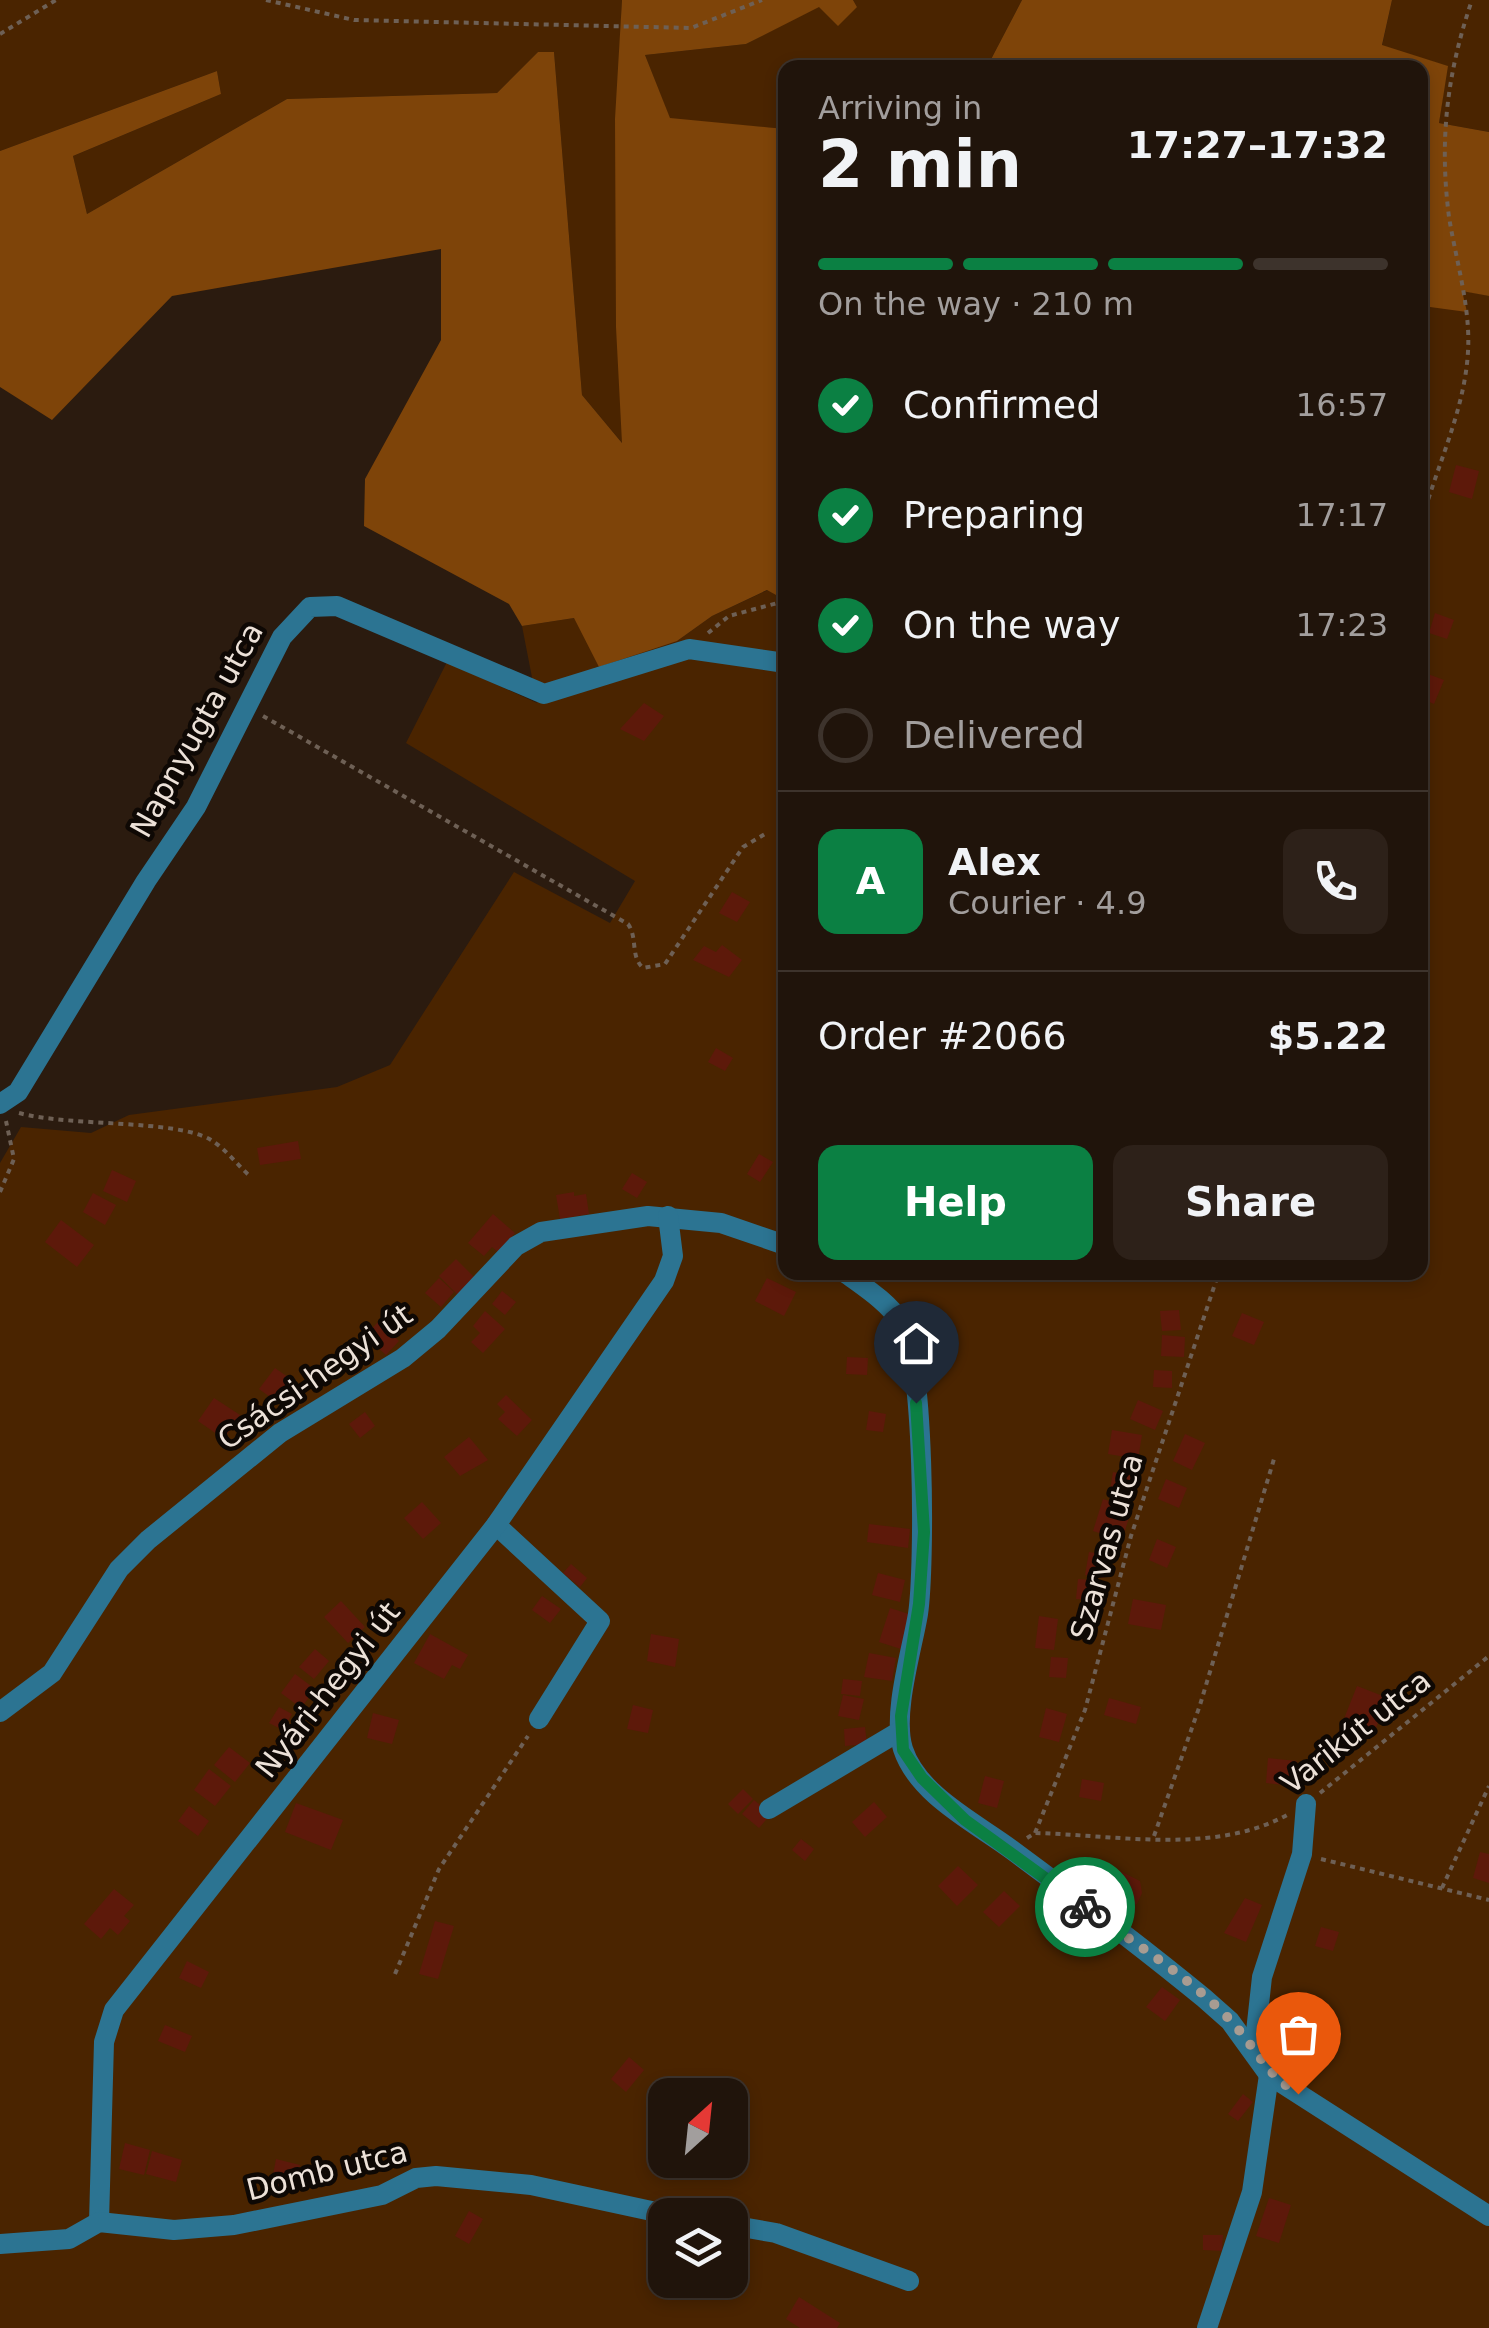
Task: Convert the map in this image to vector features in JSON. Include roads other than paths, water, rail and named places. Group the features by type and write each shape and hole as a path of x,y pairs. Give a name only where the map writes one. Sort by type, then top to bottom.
{"street":[{"name":"Napnyugta utca","path":"7,1110 146,880 196,807 282,637 295,620 319,604 337,606 544,694 689,649 778,663"},
{"name":"Csácsi-hegyi út","path":"0,1712 52,1673 118,1569 148,1540 280,1433 403,1358 438,1329 516,1246 555,1230 608,1219 668,1216 721,1223 778,1243"},
{"name":"Nyári-hegyi út","path":"100,2222 104,2042 114,2010 496,1525 664,1281 673,1256 668,1216"},
{"path":"854,1280 888,1306 911,1342 924,1532 919,1604 900,1731 903,1750 922,1778 965,1820 1010,1849 1204,1998 1254,2050 1269,2075 1489,2216"},
{"path":"496,1525 600,1621 539,1719"},
{"path":"770,1809 900,1731"},
{"path":"1254,2050 1262,1977 1302,1854 1306,1804"},
{"path":"1206,2328 1252,2192 1269,2075"},
{"name":"Domb utca","path":"0,2244 70,2240 100,2222 174,2230 234,2225 382,2194 416,2178 436,2176 531,2185 648,2210"},
{"path":"748,2228 776,2233 909,2282"}]}
